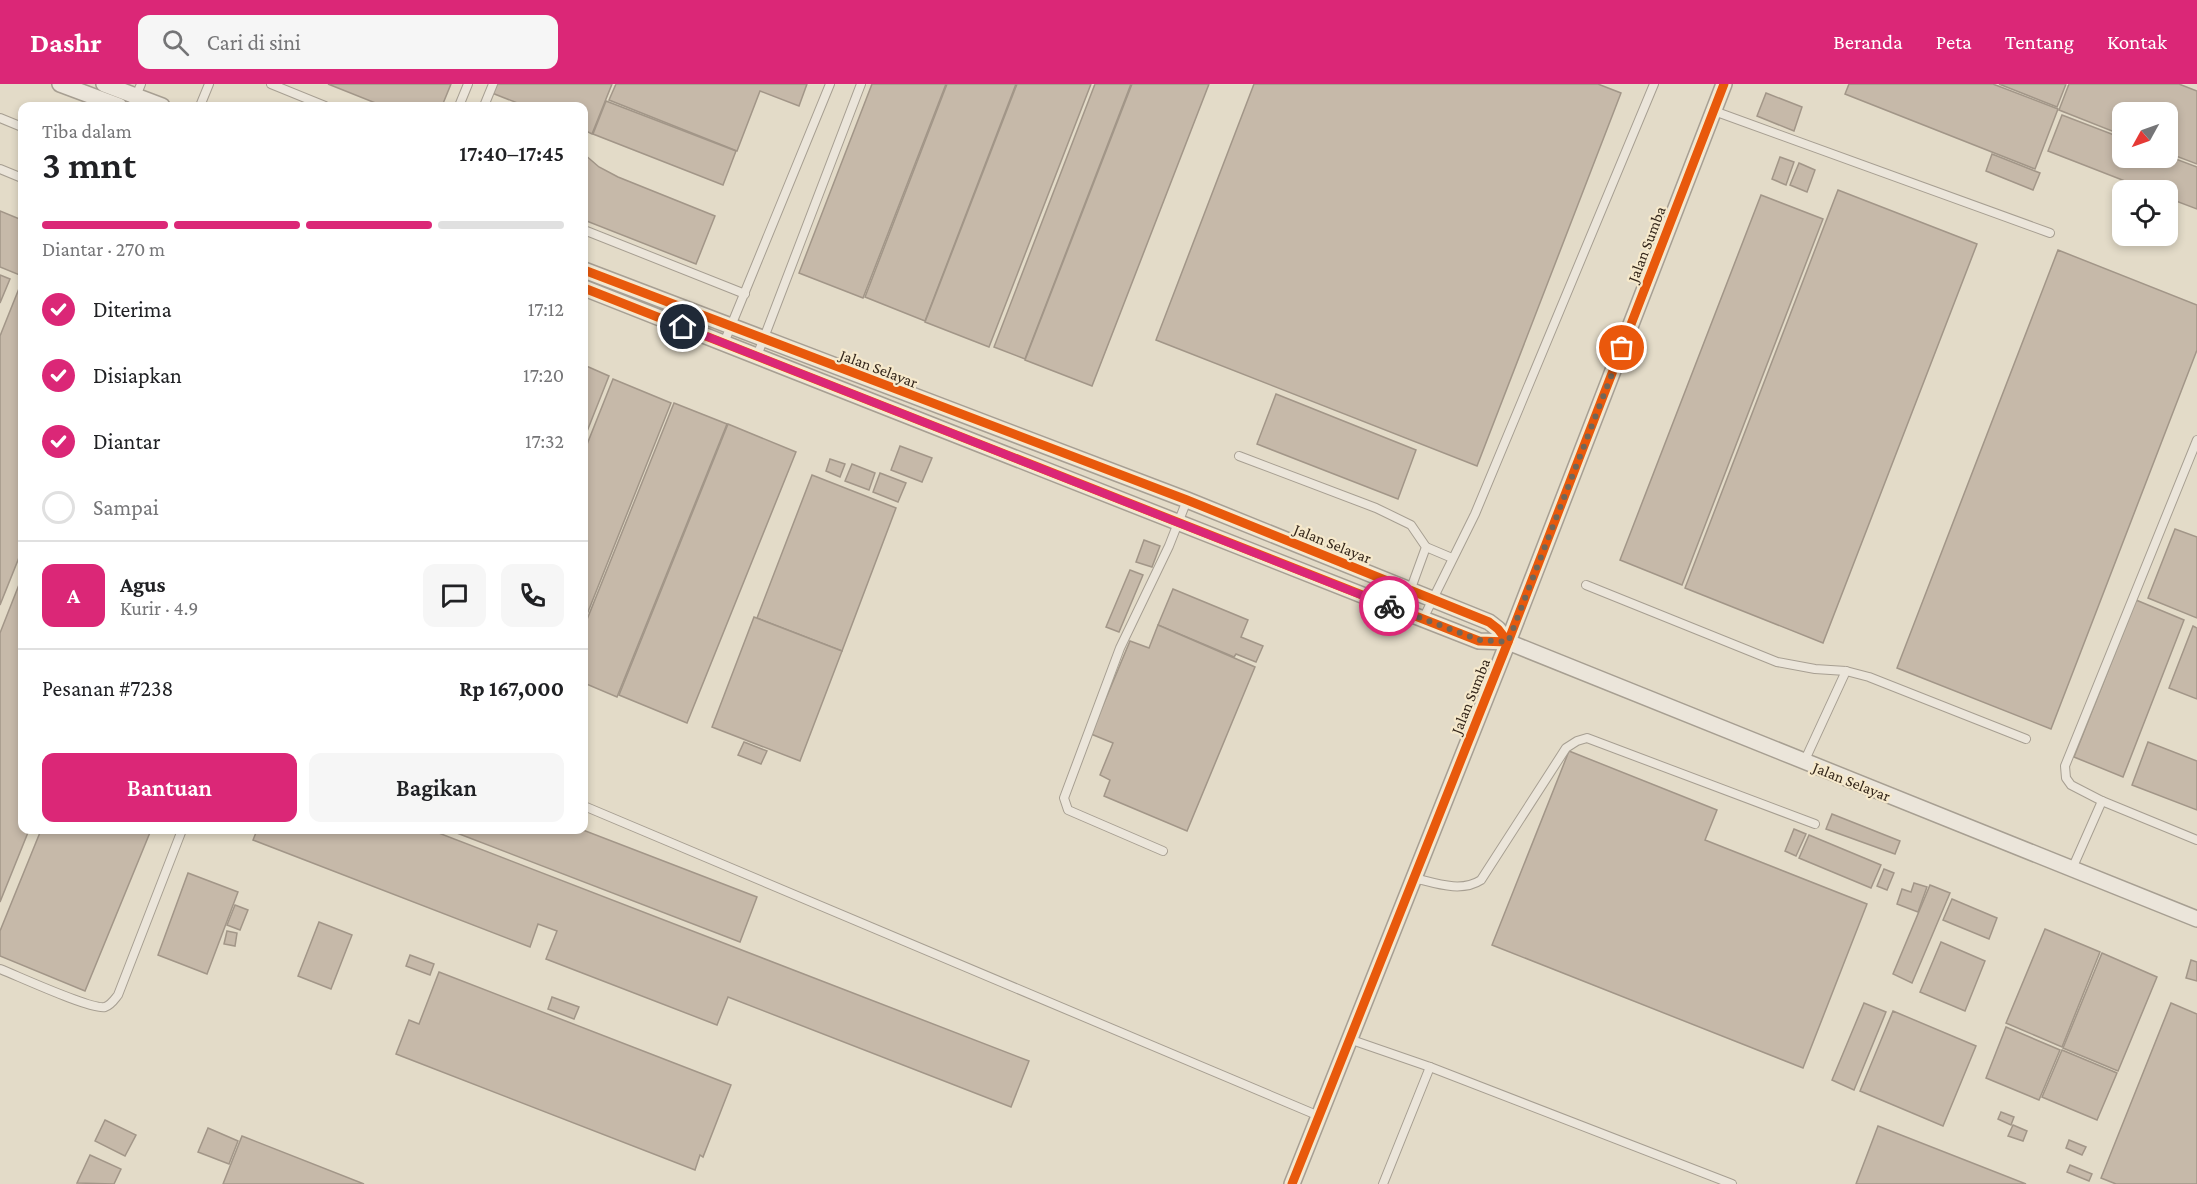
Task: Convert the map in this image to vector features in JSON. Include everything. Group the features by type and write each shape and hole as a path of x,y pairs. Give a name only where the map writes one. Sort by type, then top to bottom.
{"street":[{"path":"60,84 108,102"},
{"path":"104,84 152,102"},
{"name":"Jalan Sumba","path":"1292,1184 1412,878 1508,642 1724,84"},
{"name":"Jalan Selayar","path":"588,272 1187,500 1432,601 1489,622 1508,642"},
{"name":"Jalan Selayar","path":"588,290 1423,619 1479,640 1508,642 2197,919"},
{"path":"642,311 648,295"},
{"path":"894,411 903,393"},
{"path":"1054,474 1063,454"}],"lane":[{"path":"202,102 209,84"},
{"path":"271,84 316,102"},
{"path":"461,102 468,84"},
{"path":"486,102 493,84"},
{"path":"724,343 830,84"},
{"path":"757,356 861,84"},
{"path":"1423,619 1475,514 1653,84"},
{"path":"1714,111 2050,233"},
{"path":"0,118 18,125"},
{"path":"0,170 18,177"},
{"path":"588,232 745,294"},
{"path":"2197,440 2065,766 2066,778 2071,785 2102,801 2197,840"},
{"path":"1239,456 1376,508 1411,525 1426,547 1452,558"},
{"path":"1163,851 1068,810 1064,798 1120,648 1179,523 1187,500"},
{"path":"1410,591 1426,547"},
{"path":"1586,585 1777,662 1815,669 1846,671 1869,677 2026,739"},
{"path":"1804,762 1846,671"},
{"path":"1412,878 1454,887 1473,885 1481,880 1566,748 1587,738 1815,824"},
{"path":"2072,869 2102,801"},
{"path":"588,808 1319,1116"},
{"path":"0,969 102,1008 111,1004 118,994 180,834"},
{"path":"1349,1039 1430,1067 1732,1184"},
{"path":"1383,1184 1430,1067"}],"building":[{"path":"328,84 451,84 444,102 373,102"},
{"path":"496,84 612,84 592,134 588,132 588,102 515,102 492,93"},
{"path":"616,84 807,84 799,106 760,91 737,151 609,100"},
{"path":"872,84 946,84 863,298 799,273"},
{"path":"947,84 1016,84 925,321 865,297"},
{"path":"1017,84 1091,84 989,347 925,322"},
{"path":"1095,84 1131,84 1025,359 994,347"},
{"path":"1132,84 1209,84 1092,386 1025,360"},
{"path":"1254,84 1598,84 1621,93 1477,466 1156,340"},
{"path":"1849,84 1993,84 2058,109 2035,169 1845,94"},
{"path":"1999,84 2066,84 2057,107"},
{"path":"2069,84 2179,84 2197,91 2197,164 2178,157 2178,102 2112,102 2112,131 2059,110"},
{"path":"1766,93 1802,107 1794,131 1757,116"},
{"path":"606,101 736,151 723,185 593,134"},
{"path":"2062,115 2112,134 2112,168 2178,168 2178,160 2197,167 2197,209 2178,202 2178,180 2122,180 2048,151"},
{"path":"1992,154 2040,173 2033,190 1986,171"},
{"path":"588,157 599,167 618,177 715,216 696,264 588,222"},
{"path":"1780,157 1794,162 1786,185 1772,179"},
{"path":"1799,163 1815,170 1807,192 1790,185"},
{"path":"1838,190 1977,244 1823,643 1685,588"},
{"path":"1761,195 1823,219 1682,585 1620,560"},
{"path":"0,211 18,218 18,274 0,267"},
{"path":"2058,250 2197,305 2197,350 2051,729 1897,668"},
{"path":"0,275 10,279 0,303"},
{"path":"18,291 18,560 0,605 0,336"},
{"path":"588,367 609,376 588,429"},
{"path":"613,379 671,403 588,612 588,442"},
{"path":"1276,394 1416,450 1398,499 1257,444"},
{"path":"674,403 727,424 617,697 588,685 588,617"},
{"path":"728,424 796,452 687,723 619,695"},
{"path":"900,446 932,458 922,482 891,470"},
{"path":"830,459 845,464 840,477 826,471"},
{"path":"852,464 875,473 869,490 845,481"},
{"path":"880,473 906,483 898,502 873,492"},
{"path":"812,475 896,508 842,651 757,618"},
{"path":"2175,529 2197,537 2197,618 2148,598"},
{"path":"1144,540 1160,546 1152,567 1136,562"},
{"path":"1130,570 1143,575 1119,632 1106,627"},
{"path":"18,587 18,834 27,834 0,902 0,633"},
{"path":"1173,589 1248,620 1241,637 1263,646 1256,662 1236,654 1234,657 1158,625"},
{"path":"2136,600 2184,620 2123,777 2074,757"},
{"path":"754,617 842,651 800,761 712,727"},
{"path":"1158,625 1255,667 1187,831 1104,796 1110,780 1100,775 1113,743 1091,734 1130,641 1149,648"},
{"path":"2193,626 2197,628 2197,699 2169,688"},
{"path":"744,742 767,751 761,764 738,755"},
{"path":"2148,742 2197,761 2197,810 2132,785"},
{"path":"1569,751 1717,810 1705,840 1867,904 1803,1068 1492,945"},
{"path":"1832,814 1900,841 1895,854 1826,829"},
{"path":"1794,829 1806,834 1796,856 1785,851"},
{"path":"588,832 757,897 740,942 459,834 588,834"},
{"path":"39,834 149,834 85,991 0,956 0,931"},
{"path":"255,834 441,834 1029,1061 1011,1107 728,997 717,1025 546,959 557,931 538,924 530,947 253,840"},
{"path":"1809,835 1881,865 1871,888 1799,858"},
{"path":"1884,869 1894,873 1887,890 1877,886"},
{"path":"188,873 238,892 207,974 158,955"},
{"path":"1914,883 1927,887 1918,912 1897,904 1902,889 1911,892"},
{"path":"1930,885 1950,893 1912,983 1893,974"},
{"path":"1952,899 1997,918 1989,939 1943,920"},
{"path":"235,905 248,910 240,930 227,925"},
{"path":"319,922 352,935 331,989 298,976"},
{"path":"2045,929 2100,952 2062,1047 2006,1023"},
{"path":"227,931 237,933 235,946 224,944"},
{"path":"1941,942 1985,961 1965,1011 1920,992"},
{"path":"2102,953 2157,977 2118,1071 2063,1048"},
{"path":"410,955 434,964 430,975 406,966"},
{"path":"2191,960 2197,962 2197,981 2186,978"},
{"path":"439,972 731,1085 703,1157 700,1155 695,1170 396,1054 409,1020 419,1024"},
{"path":"552,997 579,1007 574,1019 548,1009"},
{"path":"1864,1003 1886,1012 1854,1090 1832,1080"},
{"path":"2171,1003 2197,1014 2197,1184 2116,1184 2101,1178"},
{"path":"1893,1011 1976,1046 1943,1126 1860,1091"},
{"path":"2006,1027 2060,1050 2039,1100 1986,1078"},
{"path":"2062,1050 2117,1073 2097,1120 2042,1097"},
{"path":"2001,1112 2014,1117 2011,1125 1998,1119"},
{"path":"105,1120 136,1135 125,1156 95,1141"},
{"path":"2013,1125 2027,1131 2023,1141 2008,1136"},
{"path":"1878,1126 2026,1184 1856,1184"},
{"path":"208,1128 238,1141 229,1164 198,1152"},
{"path":"242,1136 364,1184 223,1184"},
{"path":"2069,1140 2086,1147 2082,1155 2066,1148"},
{"path":"90,1155 121,1169 114,1184 77,1183"},
{"path":"2070,1165 2092,1174 2089,1181 2067,1172"}],"cycle path":[{"path":"1292,1184 1508,642 1724,84"},
{"path":"588,272 1187,500 1489,622 1508,642 1479,641 588,290"}],"way so far":[{"path":"1389,606 1479,640 1508,642 1622,348"}],"route":[{"path":"683,327 1389,606"}]}
